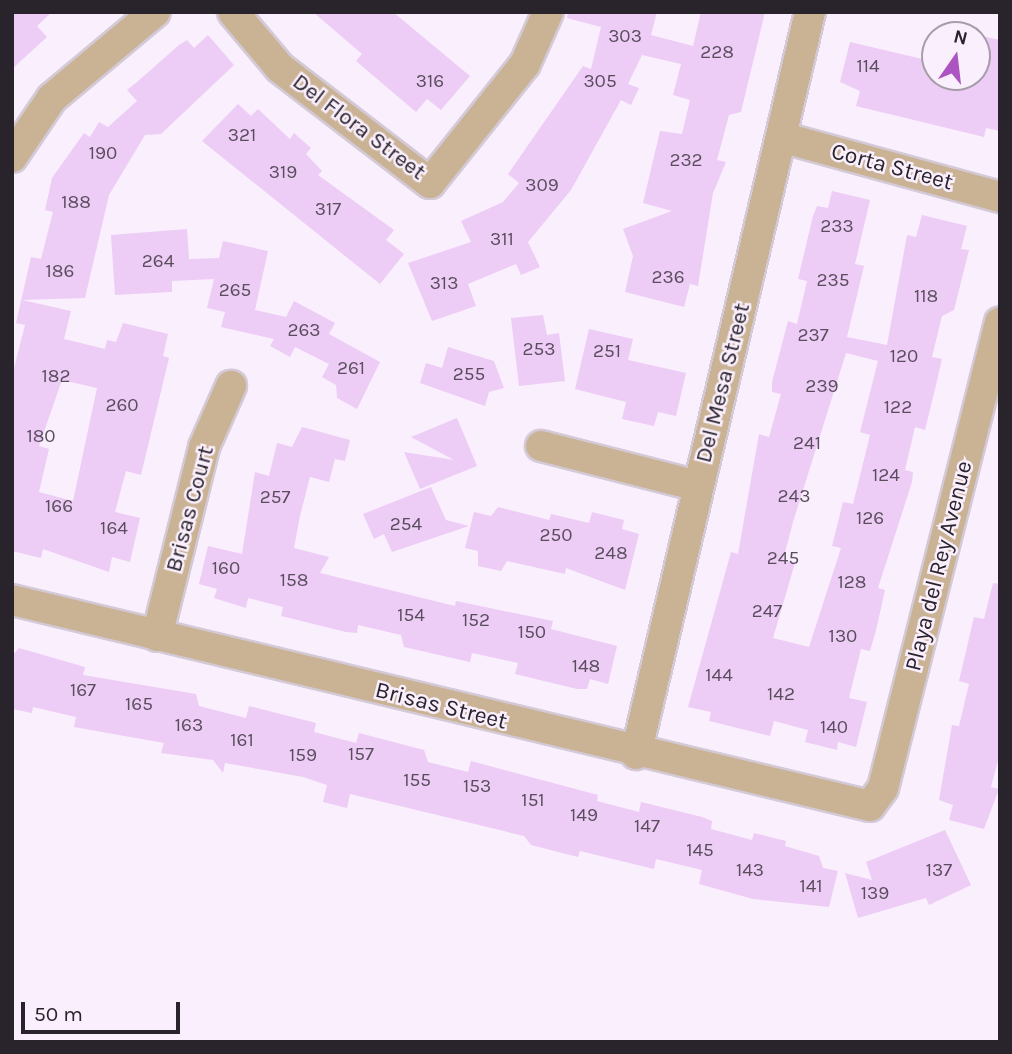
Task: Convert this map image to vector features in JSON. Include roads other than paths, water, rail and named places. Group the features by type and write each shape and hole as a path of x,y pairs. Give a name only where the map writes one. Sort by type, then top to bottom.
{"street":[{"path":"12,157 52,98 155,12"},
{"name":"Del Flora Street","path":"233,12 280,68 430,183 525,64 548,12"},
{"name":"Del Mesa Street","path":"636,754 698,486 784,138 810,12"},
{"name":"Corta Street","path":"784,138 1000,197"},
{"name":"Playa del Rey Avenue","path":"870,806 883,788 1000,322"},
{"name":"Brisas Court","path":"157,636 204,447 231,386"},
{"path":"541,446 698,486"},
{"name":"Brisas Street","path":"12,600 636,754 870,806"}]}
